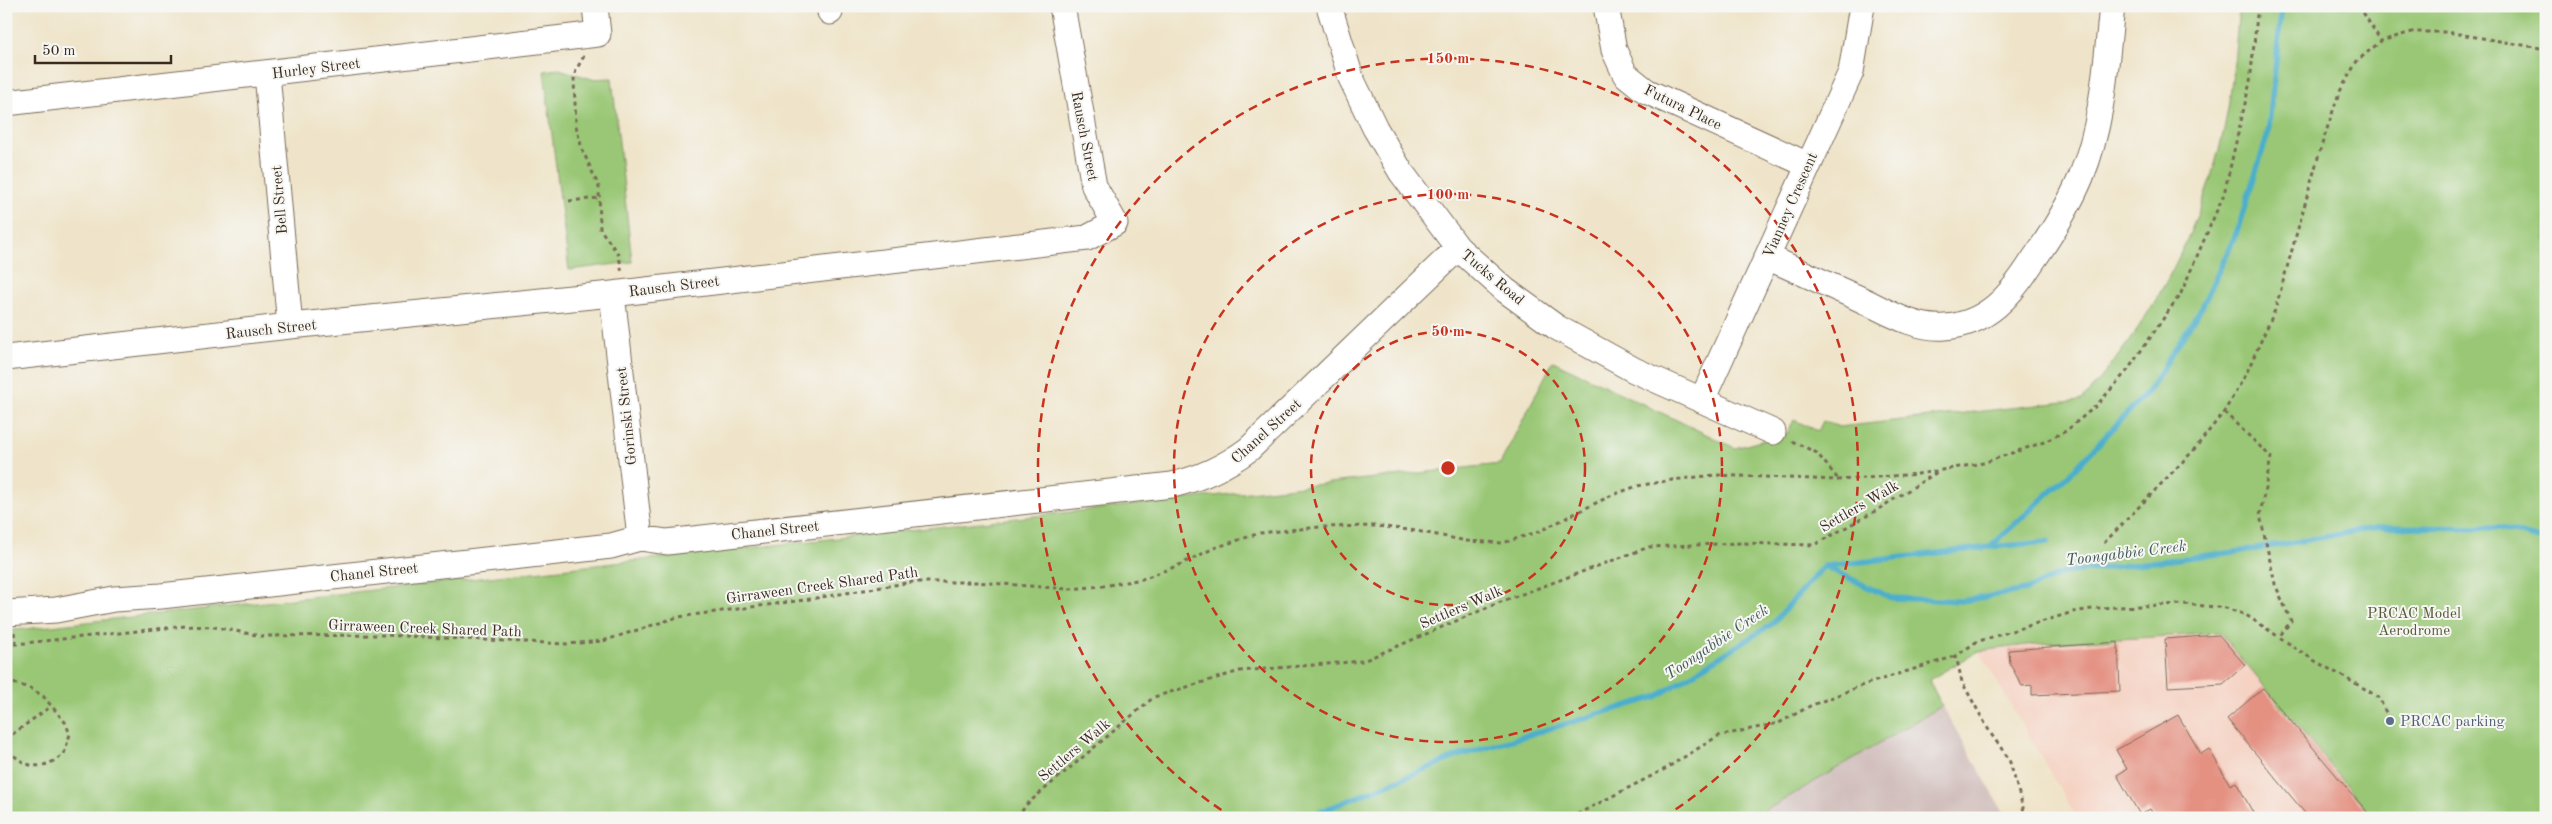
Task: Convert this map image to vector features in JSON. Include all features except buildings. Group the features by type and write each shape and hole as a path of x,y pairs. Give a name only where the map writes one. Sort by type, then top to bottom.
{"street":[{"path":"595,6 598,34"},
{"name":"Rausch Street","path":"6,358 290,326 618,293 1087,238 1115,222 1094,186 1062,6"},
{"name":"Tucks Road","path":"1329,6 1351,78 1375,128 1401,172 1458,248 1505,290 1556,326 1634,370 1773,432"},
{"name":"Futura Place","path":"1606,6 1617,58 1625,74 1646,91 1808,165"},
{"name":"Vianney Crescent","path":"1702,400 1851,72 1862,6"},
{"path":"1767,256 1916,324 1945,327 1972,320 2000,305 2023,276 2060,220 2082,176 2103,90 2112,6"},
{"name":"Hurley Street","path":"6,103 598,34"},
{"name":"Bell Street","path":"267,74 290,326"},
{"name":"Chanel Street","path":"6,613 56,610 114,599 161,596 611,546 640,538 667,542 1172,485 1197,479 1227,465 1249,449 1458,248"},
{"name":"Gorinski Street","path":"618,293 640,538"}],"path":[{"name":"Girraween Creek Shared Path","path":"6,645 184,626 214,627 261,636 383,635 511,643 576,644 603,641 678,617 804,600 912,582 976,582 1070,589 1103,586 1142,579 1177,566 1214,548 1260,533 1320,527 1378,526 1417,531 1467,541 1503,543 1540,531 1610,496 1637,486 1672,480 1715,475 1838,480 1940,470 1983,463 2044,442 2066,431 2097,405 2128,371 2181,293 2224,194 2250,82 2258,6"},
{"path":"2359,6 2381,41"},
{"path":"2104,543 2192,452 2224,412 2246,374 2275,310 2321,147 2339,93 2356,61 2381,41 2412,32 2447,32 2546,49"},
{"path":"598,34 576,70 574,102 576,126 582,149 594,173 599,198 600,229 619,255 618,293"},
{"path":"569,200 599,198"},
{"path":"2224,412 2271,456 2260,515 2276,584 2291,621 2279,638"},
{"path":"1773,432 1817,453 1838,480"},
{"name":"Settlers Walk","path":"1016,818 1027,804 1154,697 1240,671 1362,661 1498,603 1649,547 1740,544 1814,545 1872,513 1940,470"},
{"path":"1570,818 1665,769 1718,736 1779,723 1810,706 1863,685 1956,656 1976,642 1988,637 2073,612 2098,608 2183,604 2226,608 2246,615 2279,638 2378,698 2390,721"},
{"path":"1956,656 1962,682 2009,759 2026,818"},
{"path":"6,680 30,688 43,696 68,727 69,743 64,754 47,765 30,766 20,762 6,748"},
{"path":"6,739 50,706"}],"shaded area":[{"path":"2220,633 2374,818 2077,818 1979,651 2035,644"},
{"path":"1942,706 2007,818 1753,818"}],"green space":[{"name":"PRCAC Model Aerodrome","path":"2239,6 2546,6 2546,818 2374,818 2220,633 2035,644 1979,651 1929,680 1942,706 1753,818 6,818 6,631 1500,464 1553,361 1735,448 1787,434 1794,420 1818,431 1823,421 1839,427 2082,400 2106,372 2148,312 2183,249 2197,216 2224,129 2232,76"},
{"path":"559,69 592,79 612,78 632,262 569,270 544,71"}],"waterway":[{"path":"1826,566 1990,547 2074,470 2149,390 2203,305 2236,234 2268,134 2282,6"},
{"name":"Toongabbie Creek","path":"1305,818 1458,756 1656,697 1772,624 1824,566 1891,598 1962,601 2026,590 2063,573 2251,550 2381,527 2500,528 2546,541"},
{"path":"1991,547 2048,542"}],"place":[{"name":"PRCAC parking","path":"2390,721"}]}
